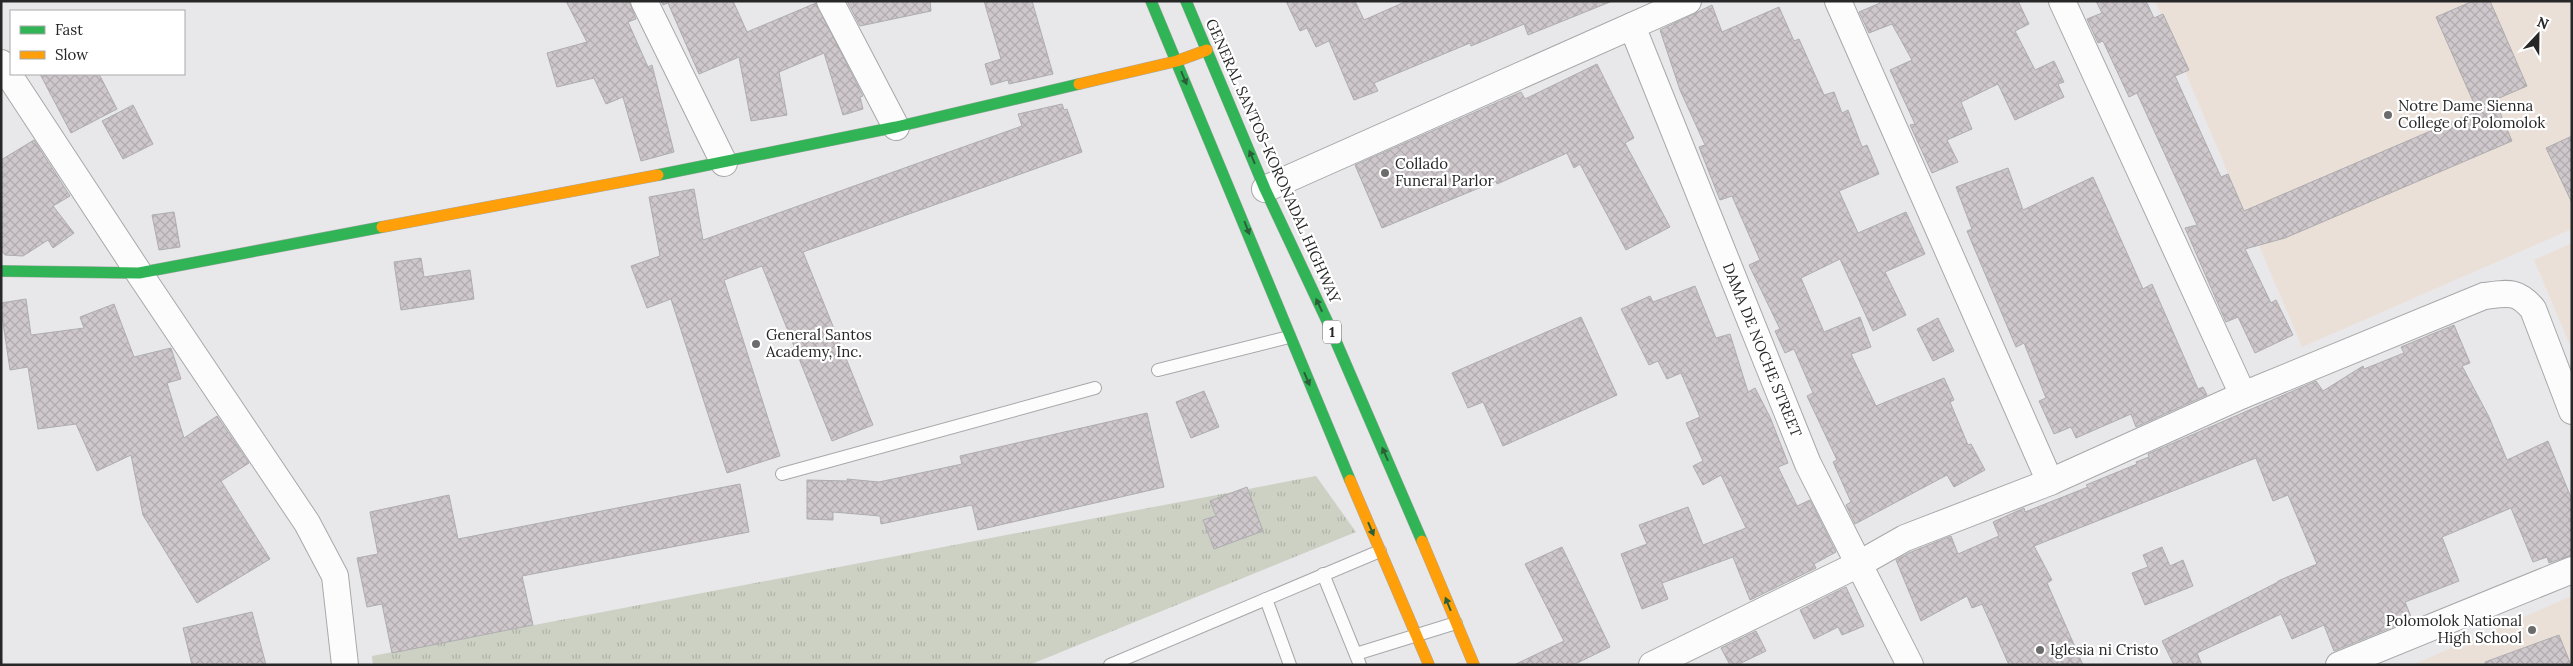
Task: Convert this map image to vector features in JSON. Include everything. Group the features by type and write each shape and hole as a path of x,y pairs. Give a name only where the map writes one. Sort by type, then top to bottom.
{"main road":[{"path":"1151,1 1289,337 1429,665"},
{"name":"GENERAL SANTOS-KORONADAL HIGHWAY","path":"1186,1 1265,189 1328,323 1474,665"},
{"path":"1,271 139,273 724,163 896,127 1177,61 1207,50"}],"street":[{"path":"644,1 724,163"},
{"path":"830,1 896,127"},
{"path":"1265,189 1688,1"},
{"path":"1838,1 2050,482"},
{"path":"2062,1 2243,395"},
{"name":"DAMA DE NOCHE STREET","path":"1632,26 1808,464 1910,665"},
{"path":"1,63 307,523 334,576 345,665"},
{"path":"1652,665 1859,564 1905,538 2050,482 2243,395 2484,296 2512,293 2523,297 2533,309 2572,411"},
{"path":"2340,665 2572,570"}],"lane":[{"path":"1158,370 1289,337"},
{"path":"782,474 1095,388"},
{"path":"1110,665 1380,551"},
{"path":"1323,574 1358,659 1415,635 1456,623"},
{"path":"1266,600 1290,665"}],"shaded area":[{"name":"Notre Dame Sienna College of Polomolok","path":"2155,1 2572,1 2572,229 2302,347"},
{"path":"2572,243 2572,350 2534,260"},
{"name":"Polomolok National High School","path":"2572,596 2572,665 2412,665"}],"green space":[{"path":"1316,476 1356,532 1029,665 373,665 372,656"}],"building":[{"path":"566,1 629,1 636,19 628,22 648,67 652,65 674,152 641,161 623,97 606,104 594,78 557,87 547,53 587,42"},
{"path":"661,1 733,1 747,32 816,3 863,96 860,97 863,109 843,115 824,53 779,72 787,115 751,121 739,57 699,74 668,3 663,5"},
{"path":"847,1 930,1 931,11 860,26"},
{"path":"984,1 1032,1 1053,74 1009,84 1008,80 991,85 985,64 1001,59"},
{"path":"1286,1 1355,1 1364,20 1407,1 1610,2 1528,35 1524,24 1471,46 1470,43 1374,83 1378,91 1354,100 1329,41 1316,47 1307,28 1300,31"},
{"path":"1879,1 2018,1 2029,24 2015,31 2035,70 2054,61 2064,82 2058,84 2064,97 2015,120 1998,84 1961,102 1972,129 1947,140 1958,162 1932,173 1910,125 1915,124 1890,70 1912,60 1892,24 1869,33 1859,12 1880,3"},
{"path":"2096,1 2146,1 2154,18 2163,14 2189,70 2175,76 2221,177 2228,174 2244,211 2496,103 2512,141 2285,238 2245,249 2271,303 2276,300 2293,335 2255,353 2238,317 2226,322 2185,228 2197,225 2137,93 2129,97 2103,41 2098,43 2087,19 2102,13"},
{"path":"2473,1 2490,1 2527,86 2476,108 2436,17"},
{"path":"1712,5 1722,32 1779,7 1794,41 1799,39 1824,95 1834,92 1842,113 1848,110 1862,147 1867,145 1879,174 1839,191 1858,233 1906,212 1925,254 1885,272 1906,315 1873,331 1840,259 1801,278 1824,332 1860,317 1871,347 1851,354 1876,406 1944,378 1954,400 1950,402 1968,445 1971,444 1985,470 1954,487 1947,475 1855,524 1846,505 1851,502 1833,462 1837,460 1807,396 1813,393 1794,349 1785,353 1775,331 1780,329 1749,265 1760,260 1732,196 1720,200 1699,147 1705,145 1680,90 1660,30"},
{"path":"1597,64 1634,138 1625,143 1670,227 1626,250 1580,164 1574,168 1567,153 1497,184 1496,181 1382,228 1355,165 1521,92 1525,99"},
{"path":"41,75 100,75 117,109 71,133"},
{"path":"1062,104 1064,110 1067,109 1082,152 803,252 873,425 832,441 762,266 724,280 780,456 727,473 671,299 647,308 631,266 660,256 649,197 694,189 703,240 1022,126 1018,114"},
{"path":"133,105 153,144 123,159 102,121"},
{"path":"2572,136 2572,203 2546,148"},
{"path":"34,140 70,196 53,206 74,233 53,248 48,240 23,256 5,255 1,250 1,160"},
{"path":"2008,168 2023,210 2093,177 2143,289 2152,284 2198,389 2203,387 2207,395 2136,427 2131,414 2076,438 2071,427 2054,434 2039,401 2046,398 2024,343 2016,347 1967,231 1972,229 1956,187"},
{"path":"174,212 180,247 159,250 152,215"},
{"path":"421,258 424,277 470,270 474,299 401,310 394,262"},
{"path":"1695,286 1716,338 1730,334 1748,392 1755,388 1770,417 1788,463 1778,467 1797,506 1810,500 1836,552 1814,564 1816,568 1750,600 1733,557 1662,583 1668,599 1642,609 1621,554 1647,544 1639,525 1688,507 1703,545 1746,528 1721,475 1703,485 1693,466 1703,461 1686,423 1700,417 1681,373 1667,379 1658,361 1649,365 1621,309 1650,296 1653,302"},
{"path":"26,299 31,335 84,328 80,317 114,304 134,357 171,348 181,379 167,383 184,438 217,416 249,463 221,481 270,559 197,603 143,515 131,455 97,471 76,424 38,429 28,367 10,370 1,309 1,303"},
{"path":"1581,317 1617,395 1503,446 1483,402 1468,408 1452,373"},
{"path":"1938,318 1954,351 1933,361 1917,329"},
{"path":"2454,325 2470,363 2462,366 2489,417 2507,460 2548,441 2572,500 2572,555 2549,563 2547,557 2533,562 2511,508 2442,537 2459,581 2405,602 2412,619 2334,651 2324,625 2292,639 2281,614 2197,653 2202,665 2174,665 2162,641 2278,581 2317,564 2288,495 2273,501 2256,458 2034,546 2052,580 2047,583 2083,665 2009,665 1982,604 1972,608 1967,596 1921,621 1896,560 1951,536 1958,554 1999,536 1993,522 2024,508 2025,512 2088,487 2086,485 2137,464 2136,462 2149,457 2148,454 2316,381 2323,391 2363,366 2364,369 2404,353 2401,347"},
{"path":"1204,391 1219,427 1191,438 1176,402"},
{"path":"1147,413 1164,487 978,530 972,505 881,524 880,516 833,512 833,520 807,519 807,480 848,481 847,479 879,482 962,464 960,456"},
{"path":"740,484 749,532 522,576 533,625 392,653 382,604 367,607 357,558 378,554 370,512 449,495 458,539"},
{"path":"1247,487 1263,531 1214,549 1203,520 1216,516 1210,501"},
{"path":"1562,547 1610,647 1573,665 1514,665 1564,641 1525,564"},
{"path":"2162,547 2170,566 2183,560 2193,586 2145,605 2132,573 2148,567 2143,555"},
{"path":"1846,587 1864,626 1842,635 1838,627 1814,639 1800,610"},
{"path":"252,612 266,665 192,665 183,628"},
{"path":"1756,631 1766,651 1737,665 1730,665 1721,648"},
{"path":"2559,635 2571,665 2485,665 2485,662"}],"traffic: fast":[{"path":"1151,1 1350,480"},
{"path":"1186,1 1265,189 1328,323 1422,541"},
{"path":"658,175 896,127 1079,84"},
{"path":"1,271 139,273 382,227"}],"traffic: slow":[{"path":"1079,84 1177,61 1207,50"},
{"path":"382,227 658,175"},
{"path":"1350,480 1429,665"},
{"path":"1422,541 1474,665"}],"place":[{"name":"Notre Dame Sienna College of Polomolok","path":"2388,115"},
{"name":"Collado Funeral Parlor","path":"1385,173"},
{"name":"General Santos Academy, Inc.","path":"756,344"},
{"name":"Polomolok National High School","path":"2532,630"},
{"name":"Iglesia ni Cristo","path":"2040,650"}]}
